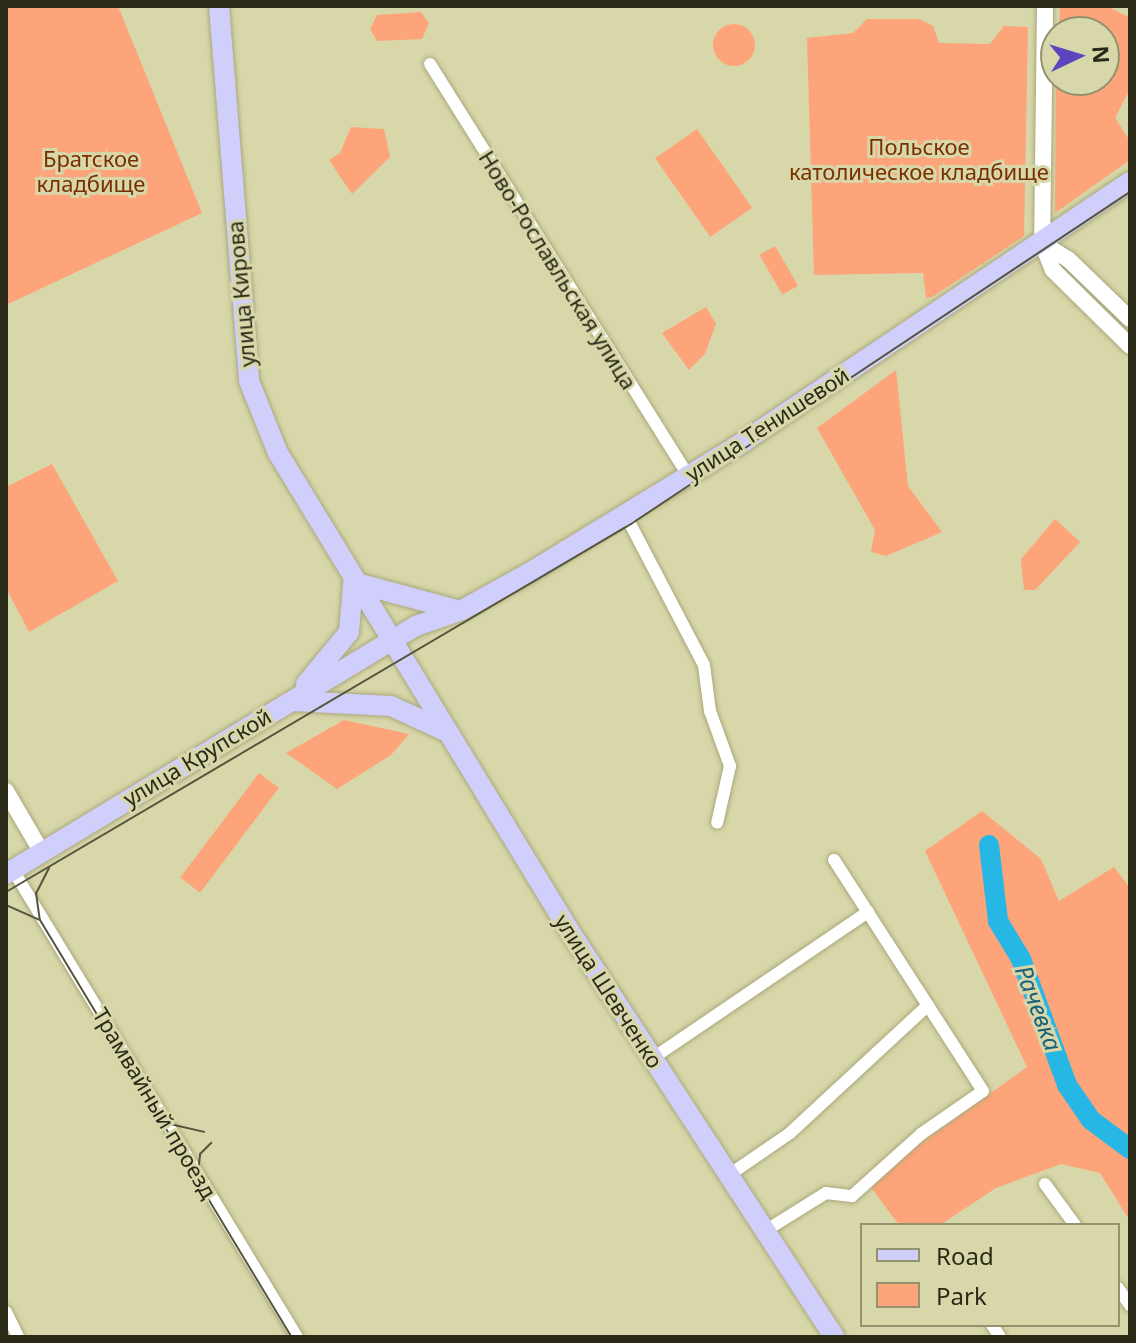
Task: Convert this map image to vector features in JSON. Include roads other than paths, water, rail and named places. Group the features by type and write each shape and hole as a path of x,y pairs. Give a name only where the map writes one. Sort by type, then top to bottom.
{"main road":[{"name":"улица Кирова","path":"219,6 249,381 278,453 393,648"},
{"name":"улица Тенишевой","path":"393,648 688,476 1130,182"},
{"path":"289,701 339,650 354,610 353,582 462,610"},
{"name":"улица Крупской","path":"9,872 289,701 393,648"},
{"name":"улица Шевченко","path":"393,648 834,1337"},
{"path":"289,701 334,698 391,706 445,731"}],"street":[{"path":"1045,6 1042,243 1053,270 1130,346"},
{"name":"Ново-Рославльская улица","path":"430,64 688,476"},
{"path":"1042,243 1068,259 1130,319"},
{"path":"625,514 704,665 710,711 730,766 717,823"},
{"path":"6,791 41,851"},
{"path":"765,1231 826,1193 852,1196 921,1134 983,1091 834,860"},
{"name":"Трамвайный проезд","path":"9,872 297,1337"},
{"path":"653,1058 868,912"},
{"path":"729,1175 790,1133 928,1005"},
{"path":"1045,1184 1074,1223"},
{"path":"6,1312 18,1337"}],"waterway":[{"name":"Рачевка","path":"989,845 998,921 1021,959 1067,1085 1091,1120 1130,1149"}],"tram line":[{"path":"6,892 631,524 1130,192"},
{"path":"49,868 36,893 40,920 292,1337"},
{"path":"6,905 40,920"},
{"path":"170,1124 204,1132"},
{"path":"197,1180 200,1154 211,1143"}],"park label":[{"name":"Польское католическое кладбище","path":"919,158"},
{"name":"Братское кладбище","path":"91,170"}]}
